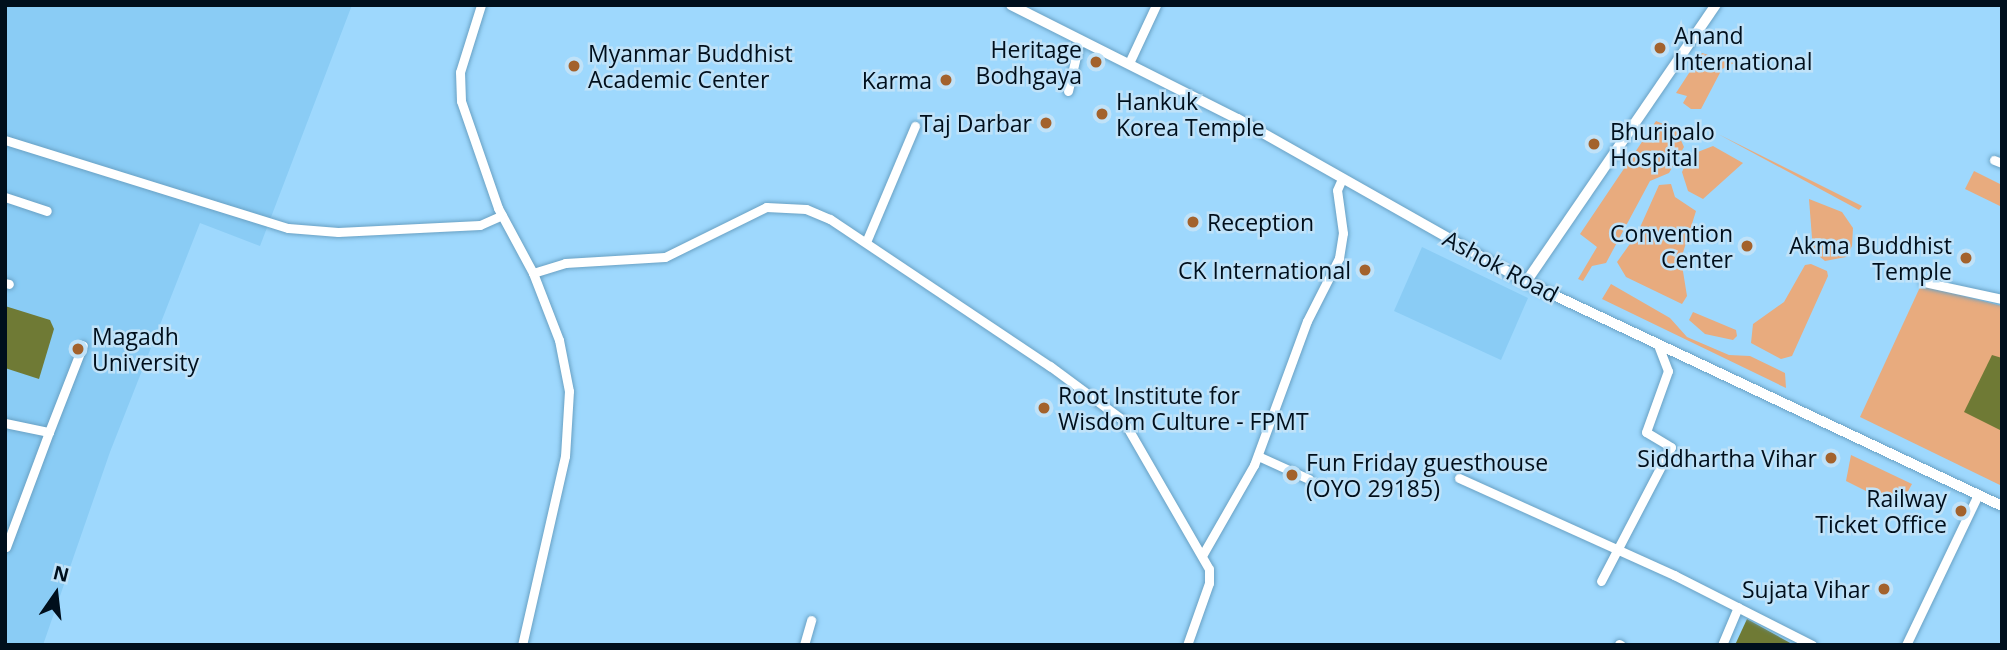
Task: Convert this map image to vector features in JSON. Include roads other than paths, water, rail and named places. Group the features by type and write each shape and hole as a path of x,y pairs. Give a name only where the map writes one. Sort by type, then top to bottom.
{"street":[{"path":"481,5 466,49 459,92 502,215 533,272 562,349 570,402 558,493 522,645"},
{"name":"Ashok Road","path":"1011,5 1129,63 1526,282 1977,497 2002,506"},
{"path":"1129,63 1156,5"},
{"path":"1526,282 1716,5"},
{"path":"1068,91 1080,39"},
{"path":"866,242 915,126"},
{"path":"5,140 288,228 338,232 480,225 502,215"},
{"path":"1203,554 1258,456 1307,321 1339,258 1343,233 1337,190 1342,179"},
{"path":"5,197 47,211"},
{"path":"533,272 565,263 665,257 766,207 816,212 866,242 1123,420 1203,554 1209,583 1187,645"},
{"path":"1924,282 2002,299"},
{"path":"1601,581 1671,447 1646,432 1668,371 1657,344"},
{"path":"6,547 83,345"},
{"path":"5,423 49,432"},
{"path":"1258,456 1309,479"},
{"path":"1460,478 1618,549 1812,645"},
{"path":"1906,645 1977,497"},
{"path":"1722,645 1738,607"},
{"path":"804,645 811,620"}],"place":[{"name":"Anand International","path":"1660,48"},
{"name":"Heritage Bodhgaya","path":"1096,62"},
{"name":"Myanmar Buddhist Academic Center","path":"574,66"},
{"name":"Karma","path":"946,80"},
{"name":"Hankuk Korea Temple","path":"1102,114"},
{"name":"Taj Darbar","path":"1046,123"},
{"name":"Bhuripalo Hospital","path":"1594,144"},
{"name":"Reception","path":"1193,222"},
{"name":"Convention Center","path":"1747,246"},
{"name":"Akma Buddhist Temple","path":"1966,258"},
{"name":"CK International","path":"1365,270"},
{"name":"Magadh University","path":"78,349"},
{"name":"Root Institute for Wisdom Culture - FPMT","path":"1044,408"},
{"name":"Siddhartha Vihar","path":"1831,458"},
{"name":"Fun Friday guesthouse (OYO 29185)","path":"1292,475"},
{"name":"Railway Ticket Office","path":"1961,511"},
{"name":"Sujata Vihar","path":"1884,589"}]}
